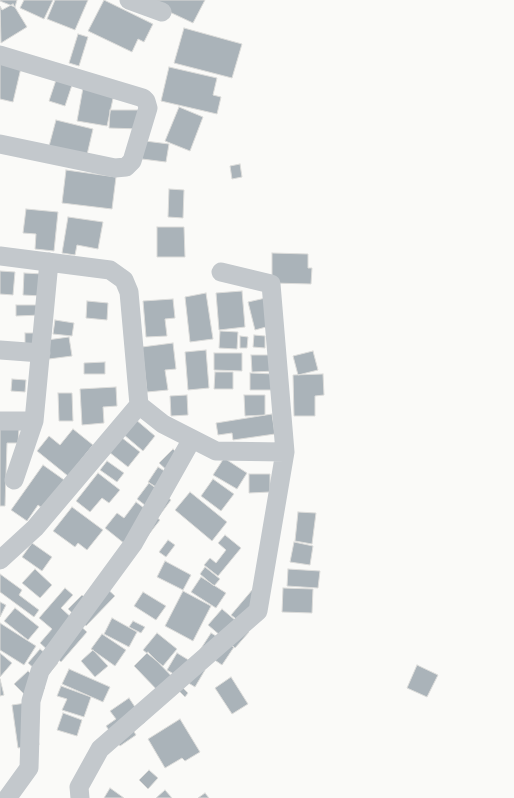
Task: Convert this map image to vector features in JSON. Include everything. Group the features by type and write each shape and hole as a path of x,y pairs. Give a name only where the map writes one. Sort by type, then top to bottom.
{"street":[{"path":"129,0 162,12"},
{"path":"0,54 143,98 148,108 132,161 126,167 115,168 0,144"},
{"path":"0,256 110,270 124,280 129,292 139,405 35,528 0,560"},
{"path":"14,480 34,421 50,262"},
{"path":"80,798 79,787 100,749 258,611 285,452 271,284 221,272"},
{"path":"0,350 40,353"},
{"path":"139,405 163,424 216,451 285,452"},
{"path":"0,421 34,421"},
{"path":"6,794 29,768 31,701 40,672 133,544 192,439"}],"building":[{"path":"0,0 17,0 15,7"},
{"path":"24,0 53,0 44,19 20,8"},
{"path":"55,0 88,0 75,30 47,19"},
{"path":"104,0 153,24 144,42 138,39 132,52 88,31"},
{"path":"144,0 205,0 193,23"},
{"path":"13,4 27,27 1,43 0,6 2,10"},
{"path":"184,28 242,44 232,78 174,63"},
{"path":"78,34 88,37 79,66 69,63"},
{"path":"0,64 21,68 13,102 0,99"},
{"path":"169,67 217,78 213,95 221,97 217,114 161,101"},
{"path":"56,80 72,85 65,106 49,101"},
{"path":"83,88 114,94 107,126 77,121"},
{"path":"179,107 203,117 190,151 165,141"},
{"path":"110,110 141,110 140,129 109,128"},
{"path":"56,120 93,129 86,159 48,150"},
{"path":"145,141 169,144 166,162 142,159"},
{"path":"240,164 242,177 232,179 230,166"},
{"path":"66,170 116,177 112,209 62,203"},
{"path":"169,189 184,190 183,218 168,217"},
{"path":"26,209 58,212 54,251 35,249 36,234 23,233"},
{"path":"68,217 103,222 98,249 77,245 75,255 62,253"},
{"path":"157,227 184,227 185,257 157,257"},
{"path":"272,253 308,254 308,268 312,268 311,284 272,283"},
{"path":"0,271 15,272 13,295 0,294"},
{"path":"24,273 43,274 42,296 23,295"},
{"path":"242,291 245,327 219,330 216,293"},
{"path":"206,293 213,339 190,342 185,297"},
{"path":"270,297 277,324 255,330 248,302"},
{"path":"173,299 175,318 165,319 167,336 146,337 143,301"},
{"path":"87,301 108,303 107,320 86,318"},
{"path":"16,305 41,305 41,315 16,316"},
{"path":"55,320 74,323 72,336 53,334"},
{"path":"220,331 238,332 237,349 219,348"},
{"path":"25,333 34,333 33,350 25,350"},
{"path":"254,335 265,336 265,348 253,347"},
{"path":"240,336 248,337 247,348 240,348"},
{"path":"69,337 72,356 49,359 47,340"},
{"path":"173,343 176,369 165,370 168,390 147,392 142,347"},
{"path":"206,350 209,388 188,390 185,352"},
{"path":"313,351 318,370 298,375 293,356"},
{"path":"214,353 242,353 242,371 214,370"},
{"path":"251,355 275,355 276,371 252,372"},
{"path":"105,362 105,374 84,374 84,363"},
{"path":"215,372 233,372 233,389 214,389"},
{"path":"250,373 274,374 274,390 250,390"},
{"path":"323,374 324,395 315,396 315,416 294,416 293,375"},
{"path":"12,379 26,380 25,392 11,391"},
{"path":"116,387 117,406 103,407 104,423 82,425 80,389"},
{"path":"58,393 72,393 73,421 59,421"},
{"path":"187,395 188,415 171,416 170,396"},
{"path":"244,395 265,395 265,415 245,416"},
{"path":"272,414 275,434 233,440 232,433 218,435 216,423"},
{"path":"135,419 155,436 143,451 123,434"},
{"path":"0,429 19,429 18,443 7,443 5,506 0,506"},
{"path":"73,429 93,445 68,476 37,451 49,436 60,445"},
{"path":"121,437 140,452 128,467 109,452"},
{"path":"173,449 185,460 171,474 159,463"},
{"path":"224,458 247,473 237,489 213,475"},
{"path":"107,461 124,473 117,482 100,470"},
{"path":"43,465 67,482 46,511 38,505 27,521 11,510"},
{"path":"158,467 179,480 169,495 148,482"},
{"path":"98,473 120,490 109,503 102,498 90,512 76,501"},
{"path":"249,474 270,474 270,492 249,493"},
{"path":"213,479 234,494 221,511 201,496"},
{"path":"149,483 171,500 159,516 137,499"},
{"path":"190,492 227,522 212,541 175,510"},
{"path":"136,502 160,520 135,552 105,528 117,513 124,518"},
{"path":"72,507 103,530 87,550 78,543 75,547 53,531"},
{"path":"298,512 316,513 312,544 295,541"},
{"path":"225,535 241,548 218,576 204,565 210,558 216,563 226,550 218,543"},
{"path":"168,540 175,545 166,557 159,552"},
{"path":"294,542 313,546 310,565 290,562"},
{"path":"32,543 52,557 42,571 22,557"},
{"path":"165,561 191,575 183,590 157,577"},
{"path":"205,567 220,579 214,586 200,574"},
{"path":"35,569 52,585 40,598 22,583"},
{"path":"288,569 320,571 318,588 287,586"},
{"path":"0,574 22,590 19,595 39,610 34,617 0,592"},
{"path":"201,577 226,593 216,608 191,592"},
{"path":"103,585 115,596 86,626 68,609 82,595 88,601"},
{"path":"65,588 73,595 61,608 87,632 61,662 40,643 52,629 39,618"},
{"path":"283,588 313,589 312,613 282,612"},
{"path":"253,589 269,602 248,628 231,615"},
{"path":"183,591 211,606 193,641 165,626"},
{"path":"143,592 166,606 156,620 134,606"},
{"path":"0,602 6,605 0,617"},
{"path":"15,608 39,627 28,640 4,621"},
{"path":"222,609 249,632 235,648 208,625"},
{"path":"112,618 137,632 129,647 104,634"},
{"path":"133,621 145,627 141,633 129,627"},
{"path":"0,623 36,646 24,665 0,650"},
{"path":"157,633 177,649 163,666 143,650"},
{"path":"211,633 234,647 222,665 200,650"},
{"path":"102,634 126,650 115,666 91,649"},
{"path":"40,649 58,663 45,678 28,663"},
{"path":"93,650 108,666 95,677 81,661"},
{"path":"148,652 188,693 185,697 179,691 160,693 134,666"},
{"path":"0,653 12,663 0,677"},
{"path":"177,653 205,670 195,687 167,670"},
{"path":"417,665 438,675 427,697 407,688"},
{"path":"69,669 110,687 103,702 62,684"},
{"path":"28,671 45,688 31,701 14,684"},
{"path":"231,677 248,704 232,714 215,688"},
{"path":"0,679 4,695 0,696"},
{"path":"61,686 91,697 84,717 62,710 67,699 57,696"},
{"path":"129,698 145,722 133,730 136,735 120,746 106,726 116,719 110,711"},
{"path":"33,702 39,745 18,748 12,705"},
{"path":"63,713 82,720 77,736 57,730"},
{"path":"180,719 200,752 185,761 182,758 165,768 148,739"},
{"path":"149,770 158,778 148,789 139,780"},
{"path":"110,788 124,798 104,798"},
{"path":"165,790 172,798 156,798"},
{"path":"205,793 209,798 198,798"}]}
